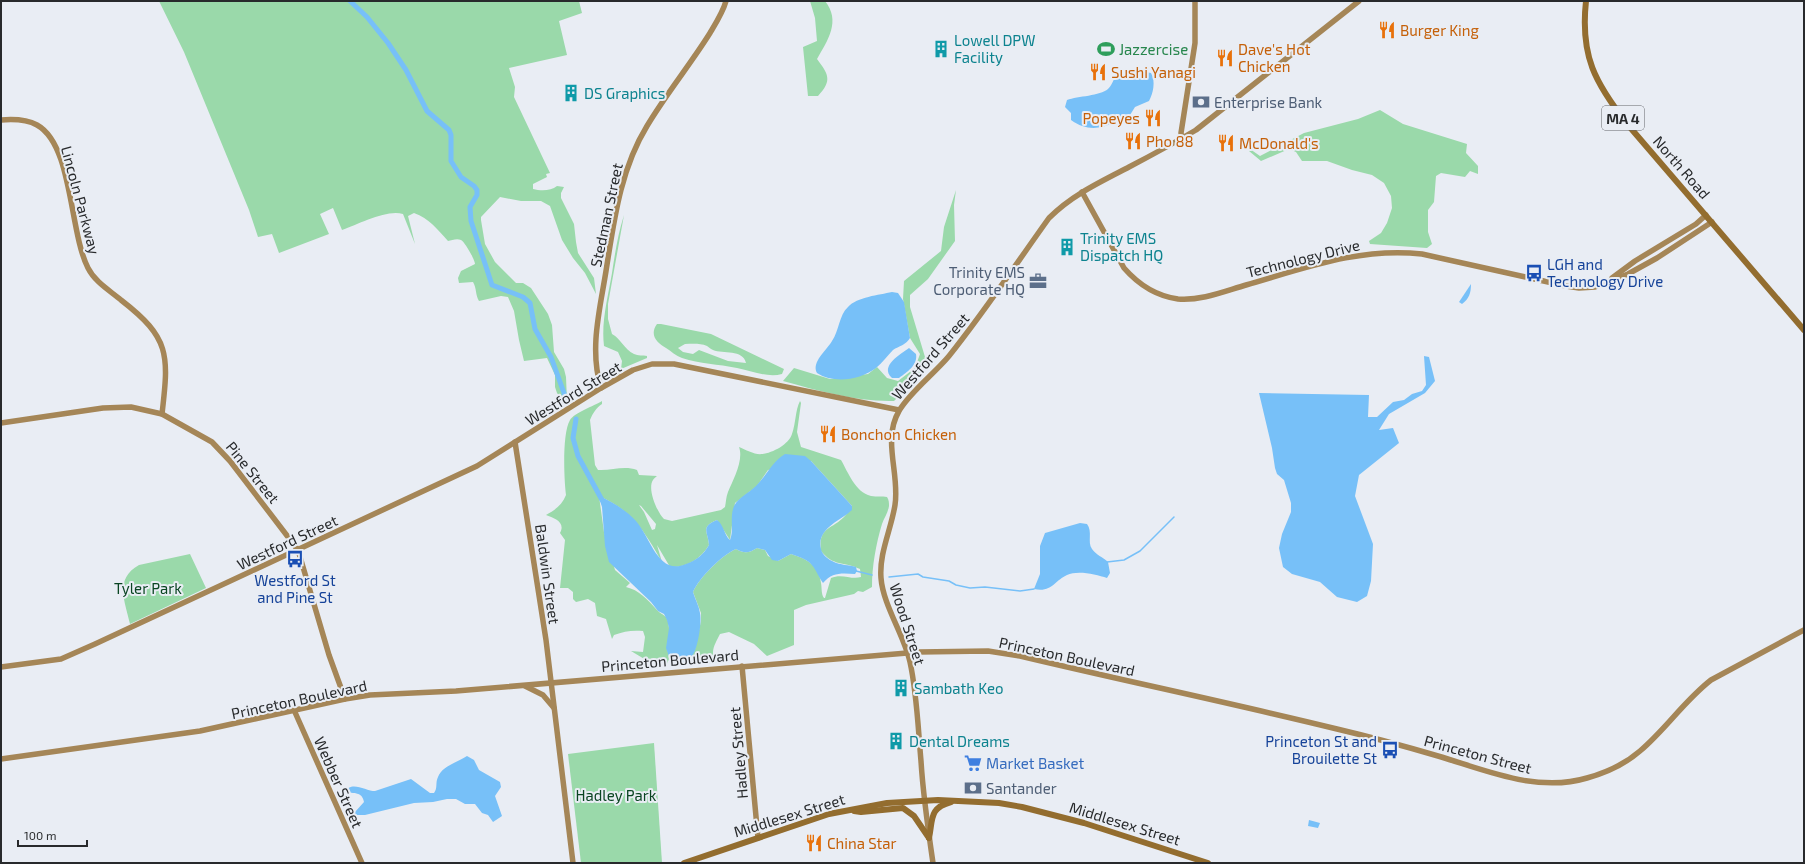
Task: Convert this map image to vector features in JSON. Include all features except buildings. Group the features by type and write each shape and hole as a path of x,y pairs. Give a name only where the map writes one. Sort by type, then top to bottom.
{"main road":[{"name":"Stedman Street","path":"601,388 596,365 595,346 597,327 614,224 623,183 637,145 646,128 699,51 717,21 726,1"},
{"path":"1182,138 1181,133 1195,40 1195,1"},
{"name":"Westford Street","path":"1,667 61,659 298,550 470,469 601,388 633,370 652,364 674,364 899,410 939,368 968,332 1049,218 1063,204 1082,192 1196,130 1359,1"},
{"name":"North Road","path":"1586,1 1584,33 1592,69 1603,92 1628,125 1804,330"},
{"path":"1184,117 1186,128 1196,130"},
{"name":"Lincoln Parkway","path":"1,120 23,121 36,125 44,131 55,145 63,168 79,245 89,270 100,284 146,321 156,335 162,349 166,368 162,414"},
{"name":"Technology Drive","path":"1082,192 1124,268 1132,277 1157,293 1179,299 1201,297 1322,263 1358,254 1378,252 1422,254 1579,288 1595,287 1628,274 1657,258 1712,222"},
{"name":"Technology Drive","path":"1605,283 1635,261 1696,224 1706,215"},
{"name":"Pine Street","path":"1,423 119,407 138,408 162,414 197,432 223,452 298,550 329,655 345,699"},
{"name":"Wood Street","path":"899,410 893,426 892,439 896,485 895,504 882,557 881,581 907,653 917,710 925,800 933,863"},
{"name":"Baldwin Street","path":"515,442 536,571 555,710 573,863"},
{"name":"Princeton Street","path":"1339,729 1518,779 1553,783 1585,779 1622,763 1639,752 1690,697 1711,680 1804,630"},
{"name":"Princeton Boulevard","path":"1,759 200,731 345,699 370,695 456,691 907,653 988,651 1020,656 1339,729"},
{"name":"Hadley Street","path":"742,666 758,838"},
{"path":"523,685 543,695 555,710"},
{"name":"Webber Street","path":"294,710 362,863"},
{"name":"Middlesex Street","path":"684,863 821,816 887,803 925,800 999,803 1054,815 1084,823 1208,863"},
{"path":"929,838 933,814 936,809 945,804 956,801"},
{"path":"849,810 860,812 903,808 914,816 929,838"}],"green space":[{"path":"159,1 579,1 582,13 559,21 567,55 509,68 515,87 514,97 550,173 546,174 547,177 533,184 533,189 546,190 557,186 564,187 561,193 561,198 574,224 578,253 594,278 596,294 585,273 573,258 562,240 550,206 541,201 521,201 500,197 481,217 485,244 495,262 516,283 523,283 531,288 548,314 552,325 554,352 564,369 566,377 567,401 563,401 557,393 555,387 555,375 547,358 524,361 514,311 508,297 501,296 479,301 473,282 459,283 458,278 461,271 475,264 470,251 459,239 448,241 433,225 419,215 414,213 408,216 415,244 403,214 396,213 381,215 342,230 333,208 320,214 329,234 279,253 272,234 258,237 249,210 184,52"},
{"path":"810,1 825,1 830,8 832,16 829,38 817,59 824,69 827,77 826,86 818,96 808,96 803,47 817,41 815,18"},
{"path":"1380,110 1403,124 1467,144 1466,153 1478,166 1478,174 1470,171 1465,177 1441,173 1436,176 1434,202 1428,210 1428,232 1432,244 1427,248 1370,244 1369,241 1381,233 1387,223 1392,208 1391,196 1384,183 1372,175 1327,161 1302,161 1296,152 1289,149 1261,161 1249,151 1250,149 1260,156 1304,133 1358,119"},
{"path":"956,190 954,205 955,241 928,279 910,295 910,307 928,367 894,401 852,398 783,381 794,368 830,379 868,374 877,367 887,378 898,381 915,368 920,354 910,338 903,299 904,281 941,251 944,227"},
{"path":"624,215 608,304 608,319 612,334 625,347 636,355 647,356 647,358 621,369 622,361 618,352 604,346 603,328 620,229"},
{"path":"657,324 661,324 711,334 784,369 782,374 765,375 737,368 696,362 682,358 657,341 654,335","holes":["685,344 702,344 712,350 737,354 741,356 746,363 728,361 699,350 693,354 683,352 678,348"]},
{"path":"602,401 602,404 595,411 590,420 595,465 598,470 627,468 637,470 639,475 657,476 653,479 651,484 654,500 661,516 664,519 672,521 721,510 725,507 727,494 739,464 739,447 753,453 762,454 776,450 788,441 792,434 800,401 797,432 801,447 841,460 856,486 865,494 887,497 888,499 889,504 887,513 882,524 876,547 872,587 863,592 858,591 854,594 806,605 794,610 794,645 767,656 754,644 729,632 720,634 715,645 713,653 715,659 719,662 704,664 679,664 691,656 695,649 701,621 701,613 693,592 700,580 724,556 736,549 742,552 749,552 757,548 765,550 768,556 778,561 791,554 802,558 815,567 818,572 824,598 831,578 839,576 854,578 861,577 860,569 835,562 821,551 822,537 826,530 844,517 852,506 811,461 768,470 757,486 735,503 730,540 717,520 708,525 706,530 709,545 702,554 692,562 682,566 670,567 657,545 662,562 643,531 629,515 621,508 599,496 604,532 615,570 630,583 626,587 635,590 642,595 668,620 669,659 666,666 646,660 631,651 643,652 645,637 643,631 621,633 614,635 612,639 606,619 597,616 595,603 588,599 576,602 573,599 573,592 568,588 560,588 565,540 560,533 560,523 556,519 546,515 558,507 566,495 564,468 567,426 572,417","holes":["639,505 656,524 655,529 652,530 644,512"]},
{"name":"Tyler Park","path":"190,554 206,588 130,624 123,591 126,577 131,571 139,565"},
{"name":"Hadley Park","path":"654,743 662,863 581,863 568,754"}],"water":[{"path":"1120,70 1136,70 1151,73 1153,76 1153,87 1152,95 1149,101 1135,107 1130,115 1126,115 1113,123 1102,127 1092,128 1081,126 1071,120 1071,113 1065,107 1067,100 1094,95 1108,89 1116,74"},
{"path":"1471,284 1469,296 1462,304 1459,302"},
{"path":"892,292 898,293 904,302 910,338 904,344 893,350 876,368 855,378 831,379 817,373 816,365 818,360 830,345 845,310 852,304 862,299"},
{"path":"909,348 916,354 914,365 899,378 892,378 888,369 890,365 897,357"},
{"path":"1424,356 1429,357 1435,381 1425,393 1389,414 1379,430 1393,428 1399,443 1359,475 1355,496 1373,544 1371,581 1367,596 1357,602 1337,597 1320,582 1292,574 1283,567 1279,548 1282,534 1291,512 1291,503 1284,480 1277,474 1275,468 1272,448 1259,393 1369,395 1368,417 1377,417 1393,402 1404,400 1412,394 1422,391 1426,385"},
{"path":"785,454 805,456 852,506 852,510 825,531 820,542 821,549 828,559 836,563 856,567 857,571 855,574 834,575 826,579 823,583 812,564 791,554 778,561 772,560 765,550 757,548 749,552 742,552 736,549 730,552 700,580 696,586 693,592 699,608 700,622 696,647 692,656 683,662 672,665 666,648 669,628 664,614 658,611 651,602 609,562 605,546 602,507 598,495 618,506 636,521 656,553 668,565 676,566 686,564 699,557 709,545 706,530 708,525 717,520 723,527 730,540 734,505 760,482 780,457"},
{"path":"1080,523 1087,524 1089,527 1092,549 1095,553 1108,562 1110,573 1107,578 1092,574 1076,573 1063,577 1049,588 1040,590 1034,589 1040,574 1040,546 1045,533"},
{"path":"467,756 474,760 479,770 500,782 501,787 495,796 502,816 493,822 488,815 482,813 475,804 465,804 456,799 414,803 365,815 355,815 355,812 364,802 363,798 357,794 345,792 351,787 355,786 375,791 411,779 430,793 434,793 440,773 447,767"},
{"path":"1309,820 1320,823 1318,828 1308,826"}],"waterway":[{"path":"350,1 367,17 388,43 406,70 427,111 449,130 451,135 451,161 461,177 474,186 477,190 477,195 470,207 471,221 492,285 523,297 530,303 535,329 551,357 564,393 565,400"},
{"path":"576,419 573,438 578,456 602,500"},
{"path":"1107,562 1124,560 1140,551 1174,517"},
{"path":"856,571 872,575"},
{"path":"889,577 918,574 923,577 949,581 956,585 970,588 985,587 1020,591 1034,589"}],"place":[{"name":"Burger King","path":"1387,30"},
{"name":"Lowell DPW Facility","path":"941,49"},
{"name":"Jazzercise","path":"1106,49"},
{"name":"Dave's Hot Chicken","path":"1225,58"},
{"name":"Sushi Yanagi","path":"1098,72"},
{"name":"DS Graphics","path":"571,93"},
{"name":"Enterprise Bank","path":"1201,102"},
{"name":"Popeyes","path":"1153,118"},
{"name":"Pho 88","path":"1133,141"},
{"name":"McDonald's","path":"1226,143"},
{"name":"Trinity EMS Dispatch HQ","path":"1067,247"},
{"name":"LGH and Technology Drive","path":"1534,273"},
{"name":"Trinity EMS Corporate HQ","path":"1038,281"},
{"name":"Bonchon Chicken","path":"828,434"},
{"name":"Westford St and Pine St","path":"295,559"},
{"name":"Sambath Keo","path":"901,688"},
{"name":"Dental Dreams","path":"896,741"},
{"name":"Princeton St and Brouilette St","path":"1390,750"},
{"name":"Market Basket","path":"973,763"},
{"name":"Santander","path":"973,788"},
{"name":"China Star","path":"814,843"}]}
